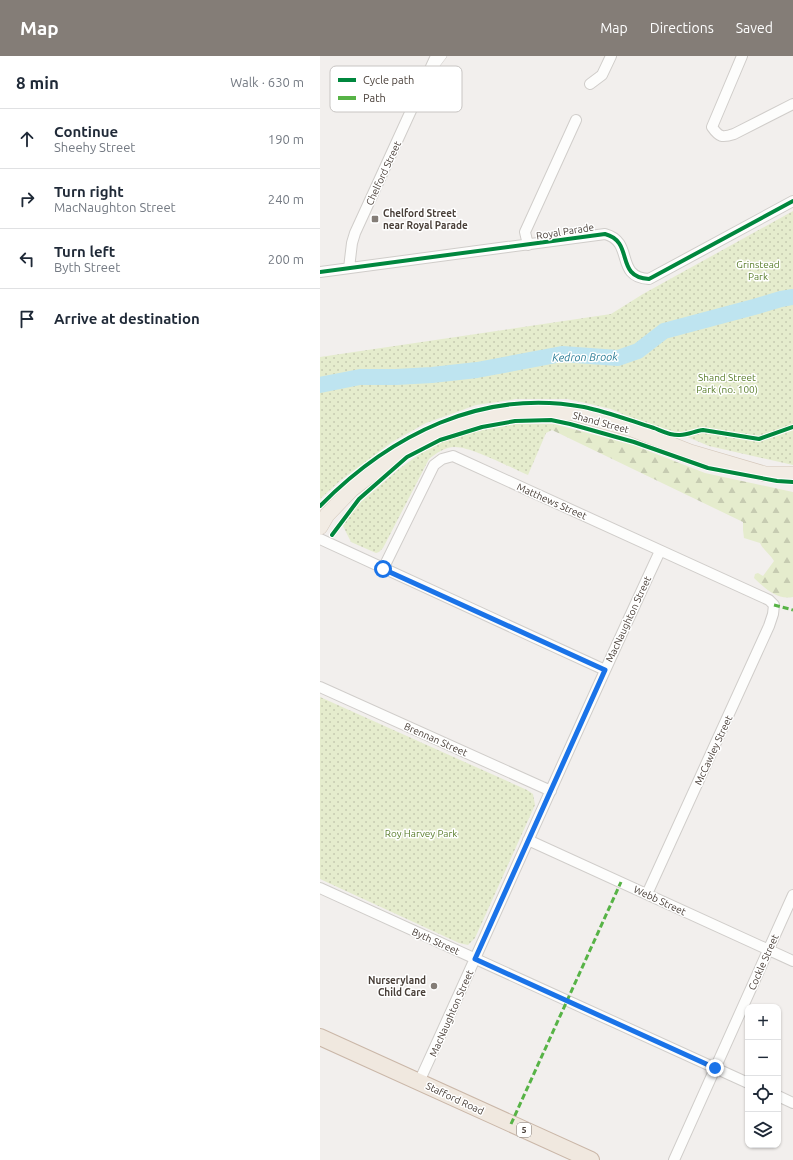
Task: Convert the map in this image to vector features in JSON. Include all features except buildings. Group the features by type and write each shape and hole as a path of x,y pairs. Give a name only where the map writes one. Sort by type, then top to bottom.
{"highway":[{"name":"Stafford Road","path":"320,1037 591,1160"}],"main road":[{"name":"Shand Street","path":"320,526 327,515 352,489 397,455 453,427 489,416 532,412 573,414 632,429 703,456 765,474 793,474"}],"street":[{"name":"Chelford Street","path":"432,66 436,56"},
{"path":"590,84 602,75 611,56"},
{"path":"742,56 712,127 718,135 725,137 734,134 793,104"},
{"name":"Chelford Street","path":"349,268 352,243 355,233 411,112"},
{"path":"528,245 525,232 576,120"},
{"name":"Royal Parade","path":"320,272 605,234 612,236 619,242 626,264 631,272 635,276 649,279 793,201"},
{"name":"Matthews Street","path":"383,569 434,465 442,459 453,456 769,600 774,605"},
{"path":"320,539 605,670"},
{"name":"MacNaughton Street","path":"419,1082 660,551"},
{"name":"McCawley Street","path":"646,894 769,626 774,614 774,605"},
{"name":"Brennan Street","path":"320,687 552,791"},
{"name":"Webb Street","path":"528,840 793,961"},
{"name":"Byth Street","path":"320,888 745,1082"},
{"name":"Cockle Street","path":"674,1160 793,895"},
{"path":"781,1097 793,1103"}],"lane":[{"name":"Chelford Street","path":"436,66 444,56"}],"green space":[{"name":"Shand Street Park (no. 100)","path":"793,211 793,465 709,446 678,433 634,419 611,409 586,403 567,399 516,399 476,405 426,423 392,442 341,480 320,499 320,357 611,314 643,294"},
{"path":"515,424 554,424 552,430 546,433 528,475 479,453 460,447 446,448 429,459 383,548 379,552 376,553 351,542 343,526 355,507 399,469 421,453 445,440 483,430"},
{"path":"554,424 633,445 705,473 793,492 793,597 781,597 776,595 767,590 754,578 755,574 758,573 763,576 774,561 760,543 744,538 743,522 552,430"},
{"name":"Roy Harvey Park","path":"320,697 533,794 535,805 475,938 468,945 459,943 320,879"}],"waterway":[{"name":"Kedron Brook","path":"320,385 360,377 432,375 477,370 562,354 618,358 638,351 664,331 793,297"}],"marked path":[{"path":"774,605 793,610"},
{"path":"511,1124 621,882"}],"cycle path":[{"path":"320,272 605,234 614,238 620,244 628,266 632,272 638,277 649,279 793,201"},
{"path":"320,506 347,481 376,458 407,438 440,423 474,411 510,404 546,403 584,407 611,414 673,435 703,430 759,439 793,427"},
{"path":"332,535 359,499 407,457 440,440 482,427 515,421 551,420 570,424 634,442 708,468 777,481 793,482"}],"place":[{"name":"Chelford Street near Royal Parade","path":"375,219"},
{"name":"Nurseryland Child Care","path":"434,986"}],"route":[{"path":"383,569 605,670 552,791 528,840 475,959 715,1068"}],"park label":[{"name":"Grinstead Park","path":"758,270"}]}
